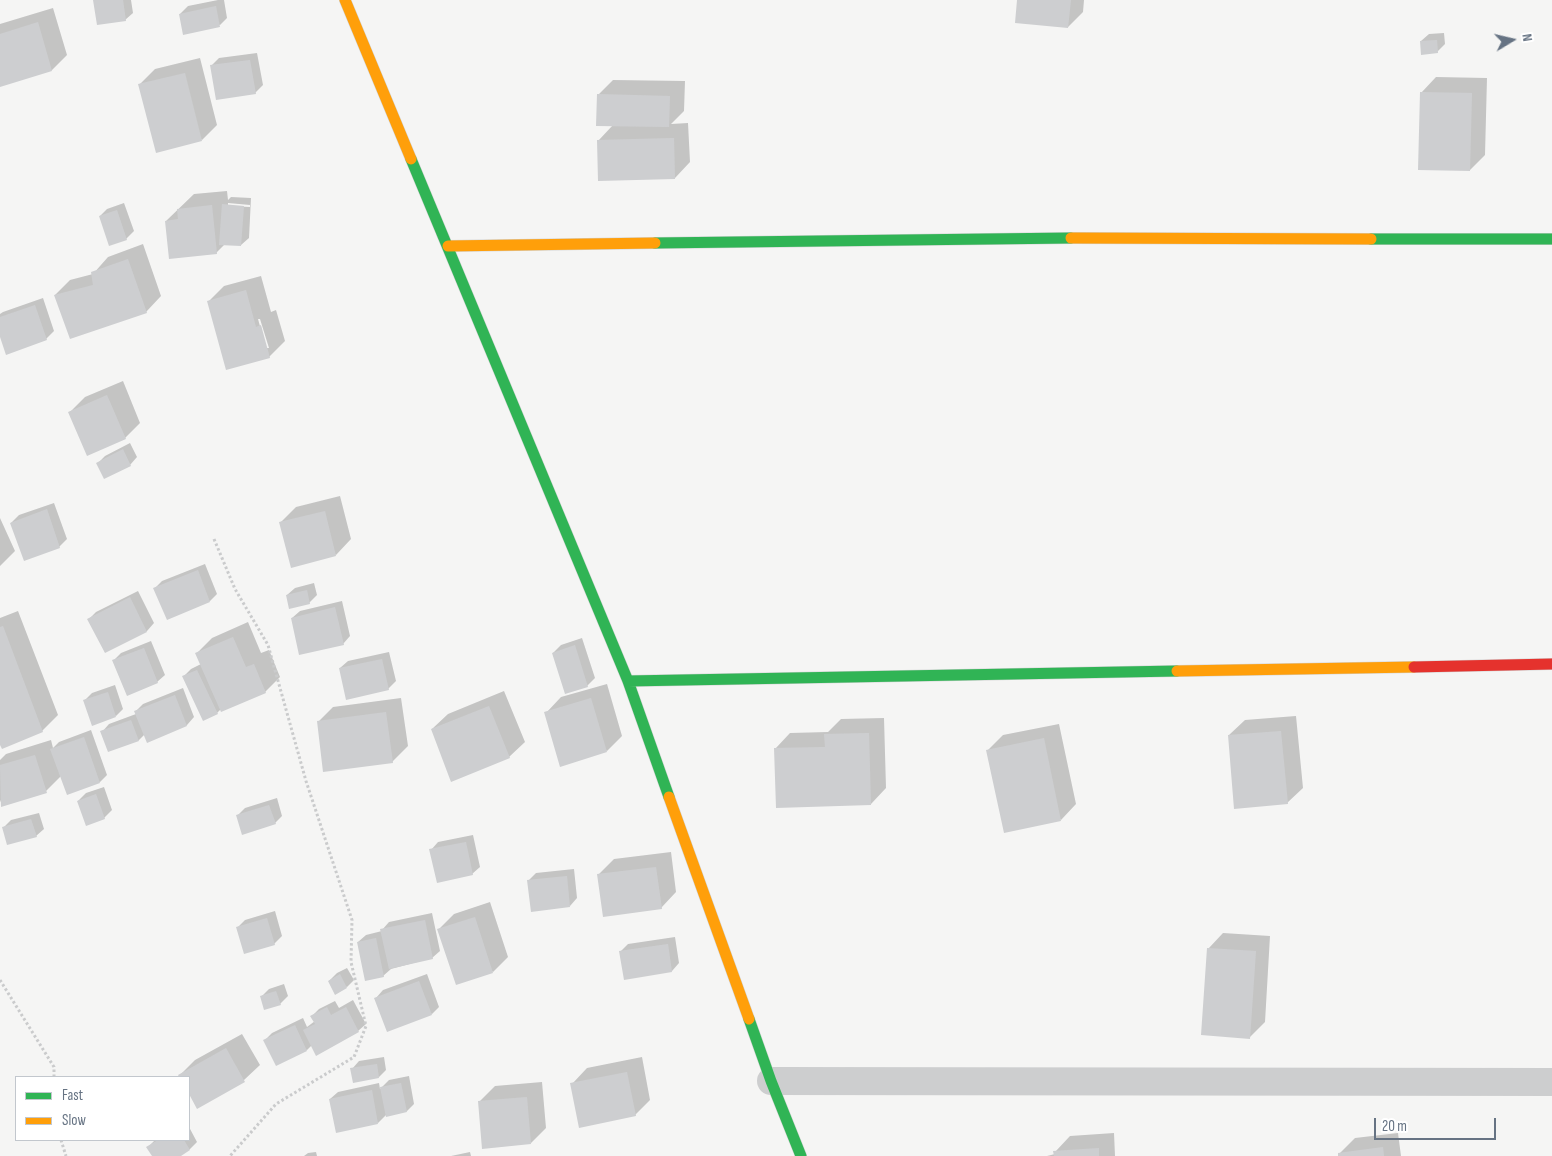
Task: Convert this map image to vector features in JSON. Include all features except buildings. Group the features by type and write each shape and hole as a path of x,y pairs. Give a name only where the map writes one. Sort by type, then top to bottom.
{"street":[{"path":"348,2 628,681 771,1081 801,1156"},
{"path":"448,246 1036,238 1552,239"},
{"path":"628,681 1552,664"},
{"path":"771,1081 1552,1082"}],"path":[{"path":"214,539 235,589 268,645 306,781 352,920 351,962 366,1026 354,1058 276,1104 230,1156"},
{"path":"0,980 54,1067 54,1076"},
{"path":"61,1141 66,1156"}],"traffic: fast":[{"path":"411,159 628,681 669,797"},
{"path":"655,243 1071,238"},
{"path":"1371,239 1552,239"},
{"path":"628,681 1177,671"},
{"path":"749,1019 801,1156"}],"traffic: slow":[{"path":"345,0 411,159"},
{"path":"1071,238 1371,239"},
{"path":"448,246 655,243"},
{"path":"1177,671 1414,667"},
{"path":"669,797 749,1019"}],"traffic: jam":[{"path":"1414,667 1552,664"}]}
